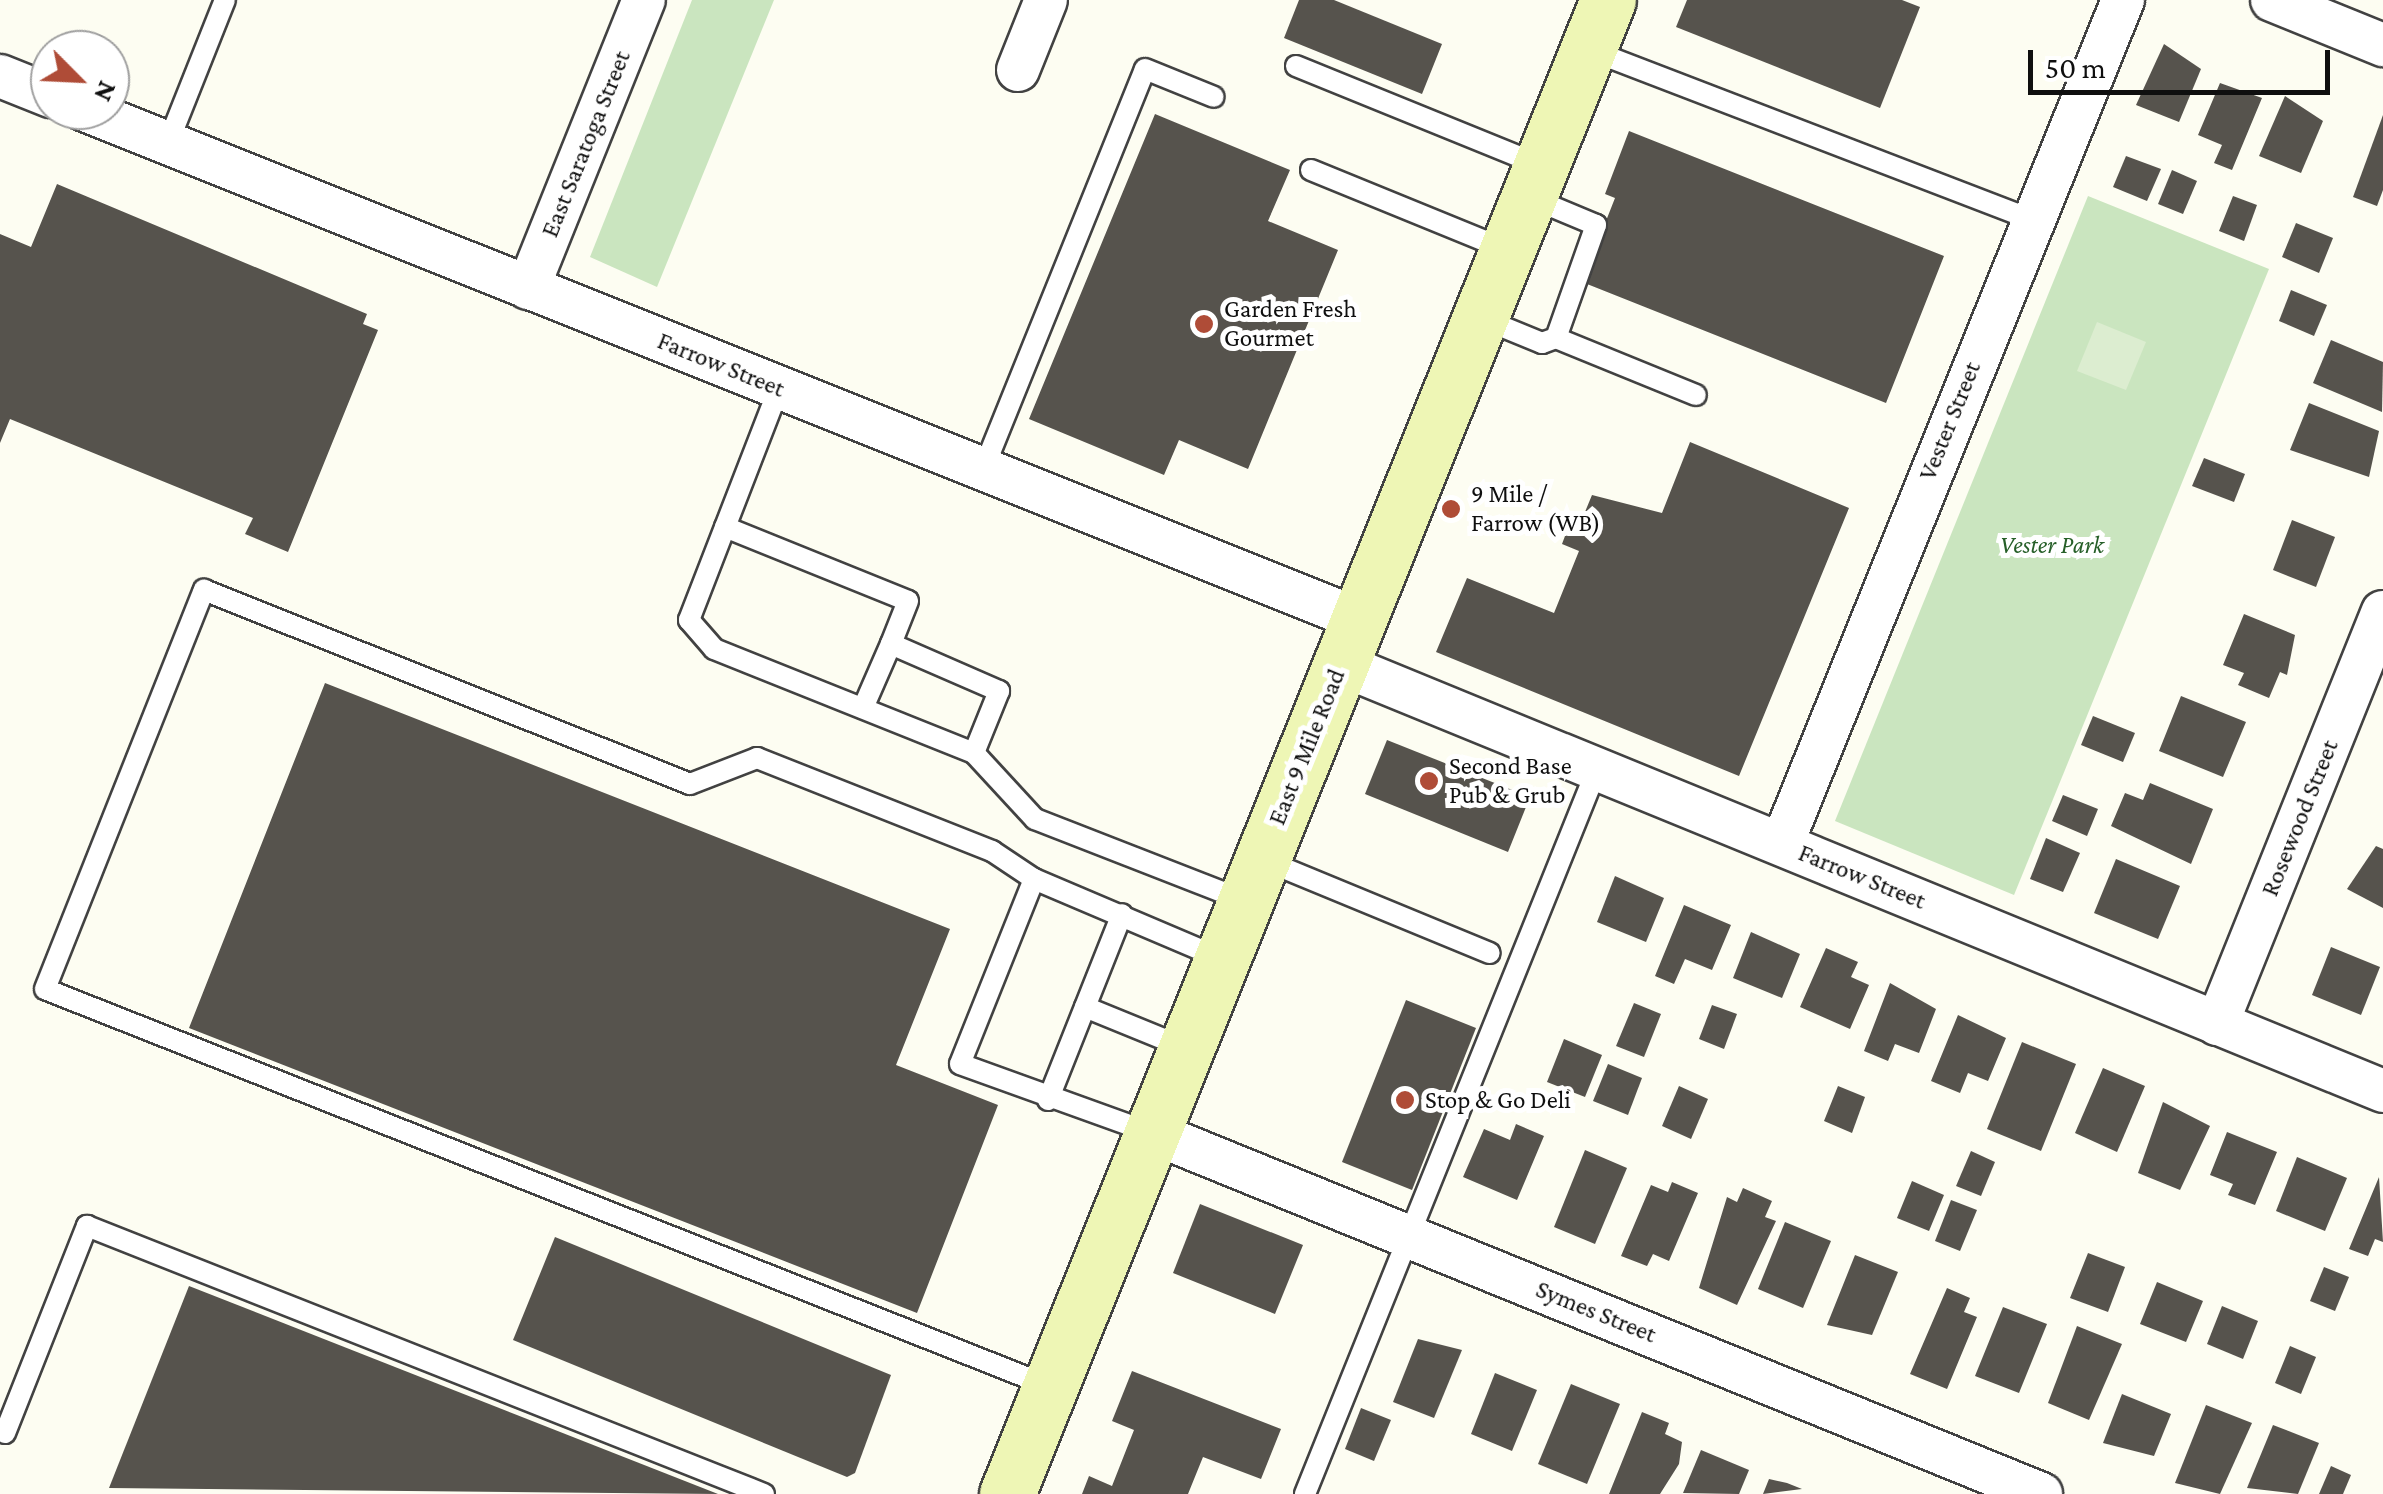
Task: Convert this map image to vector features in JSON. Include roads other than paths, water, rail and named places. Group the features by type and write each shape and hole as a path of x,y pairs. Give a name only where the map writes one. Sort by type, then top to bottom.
{"main road":[{"name":"East 9 Mile Road","path":"1006,1494 1598,24"}],"street":[{"name":"East Saratoga Street","path":"528,288 644,0"},
{"path":"1018,70 1046,0"},
{"name":"Vester Street","path":"1782,844 2122,0"},
{"path":"2272,0 2383,45"},
{"path":"0,76 30,88"},
{"name":"Farrow Street","path":"130,128 984,470 1349,642 1596,769 2383,1092"},
{"name":"Rosewood Street","path":"2217,1024 2383,612"},
{"name":"Symes Street","path":"1151,1132 2041,1494"}],"lane":[{"path":"168,143 225,0"},
{"path":"1598,24 2031,219"},
{"path":"1296,66 1536,181 1596,226 1556,338"},
{"path":"984,470 1145,69 1214,97"},
{"path":"1311,170 1506,250"},
{"path":"1480,317 1542,343 1556,338 1696,394"},
{"path":"779,388 689,620 714,648 974,753 1034,820 1254,880 1490,953"},
{"path":"725,528 908,601 864,708"},
{"path":"1049,1386 45,989 204,590 690,784 757,758 992,851 1034,879 1222,959"},
{"path":"891,644 999,692 974,753"},
{"path":"1305,1494 1596,769"},
{"path":"1034,879 960,1064 1048,1100 1151,1132"},
{"path":"1048,1100 1122,914"},
{"path":"1085,1007 1185,1048"},
{"path":"4,1434 86,1226 764,1494"}],"place":[{"name":"Garden Fresh Gourmet","path":"1204,324"},
{"name":"9 Mile / Farrow (WB)","path":"1451,509"},
{"name":"Second Base Pub & Grub","path":"1429,781"},
{"name":"Stop & Go Deli","path":"1405,1100"}],"park label":[{"name":"Vester Park","path":"2052,545"}]}
